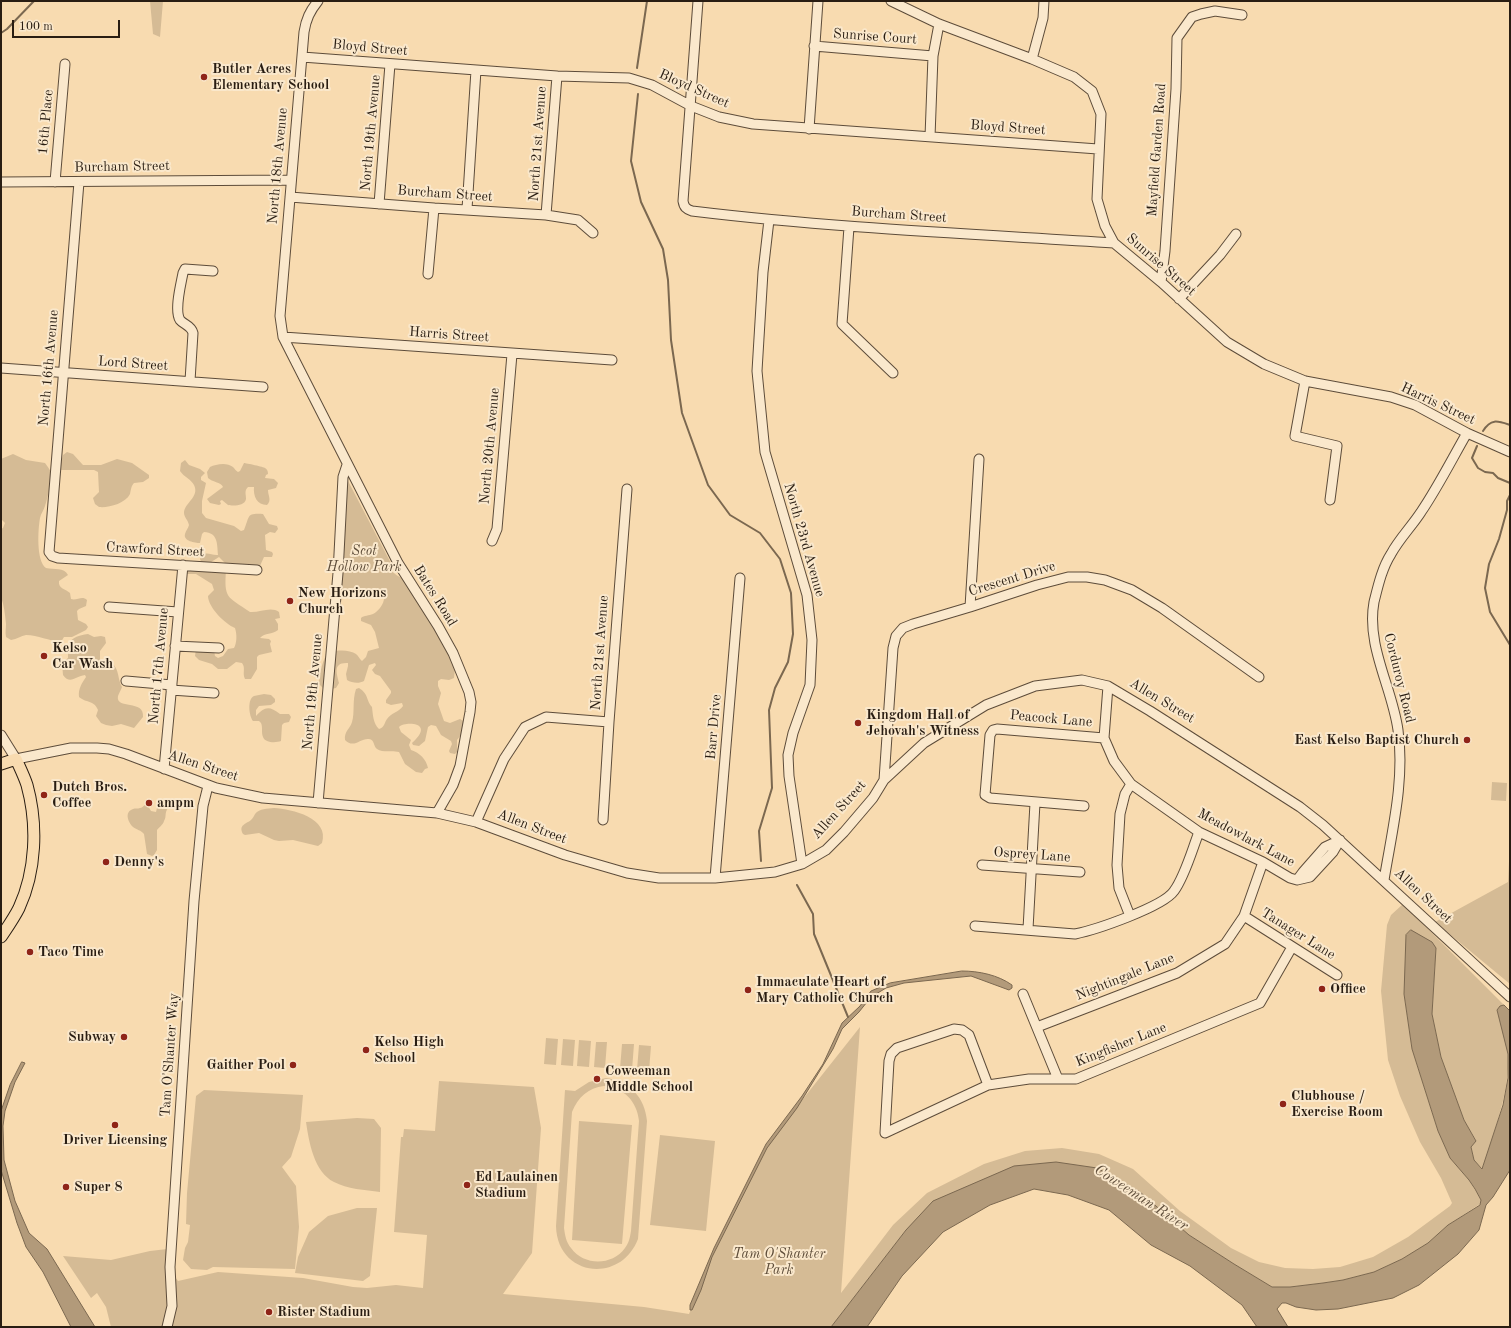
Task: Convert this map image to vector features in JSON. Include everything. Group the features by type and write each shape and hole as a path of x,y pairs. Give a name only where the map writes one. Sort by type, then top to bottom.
{"main road":[{"name":"Allen Street","path":"1,764 16,759"},
{"path":"1,937 19,908 30,875 34,852 34,833 30,799 16,759"}],"street":[{"name":"North 18th Avenue","path":"283,338 280,316 302,57 306,20 311,9 318,1"},
{"path":"691,106 698,1"},
{"path":"809,129 818,1"},
{"name":"Sunrise Street","path":"891,1 939,24 1032,59 1074,77 1092,91 1101,114 1098,149 1097,199 1105,226 1114,243 1161,282 1227,342 1264,364 1305,381"},
{"path":"1032,59 1043,18 1044,1"},
{"name":"Mayfield Garden Road","path":"1161,282 1165,251 1178,38 1192,17 1215,11 1242,15"},
{"path":"930,137 933,56 939,24"},
{"name":"Sunrise Court","path":"814,46 933,56"},
{"name":"Bloyd Street","path":"302,57 557,76 635,80 652,85 691,106 734,121 809,129 1098,149"},
{"name":"16th Place","path":"55,182 65,64"},
{"name":"North 19th Avenue","path":"379,204 390,64"},
{"path":"467,210 476,70"},
{"name":"North 21st Avenue","path":"546,215 557,76"},
{"name":"Burcham Street","path":"691,106 683,201 685,207 692,211 769,220 1114,243"},
{"name":"Burcham Street","path":"1,182 291,180"},
{"name":"North 16th Avenue","path":"52,556 48,548 79,182"},
{"name":"Burcham Street","path":"290,197 546,215 578,220 593,233"},
{"path":"428,274 434,208"},
{"name":"North 23rd Avenue","path":"769,220 763,272 757,371 765,452 807,595 812,640 810,685 793,733 788,755 789,776 802,864"},
{"path":"849,226 842,324 893,373"},
{"path":"1180,299 1220,255 1236,234"},
{"path":"190,381 193,333 190,327 179,318 178,310 183,273 186,269 213,271"},
{"name":"Harris Street","path":"283,338 612,360"},
{"name":"Bates Road","path":"283,338 398,563 438,626 453,654 469,692 471,702 470,712 460,766 453,785 437,813"},
{"name":"North 20th Avenue","path":"492,540 497,529 512,354"},
{"name":"Lord Street","path":"1,368 263,387"},
{"path":"1305,381 1295,436 1337,446 1330,500"},
{"name":"Harris Street","path":"1305,381 1391,397 1414,405 1467,433 1510,452"},
{"name":"Corduroy Road","path":"1384,880 1396,809 1400,748 1394,709 1374,639 1374,602 1380,579 1391,554 1421,511 1467,433"},
{"path":"970,607 979,459"},
{"name":"North 19th Avenue","path":"318,803 338,573 343,477 347,465"},
{"name":"North 21st Avenue","path":"603,820 627,489"},
{"name":"Crawford Street","path":"52,556 58,558 257,570"},
{"name":"North 17th Avenue","path":"164,770 182,566"},
{"name":"Crescent Drive","path":"884,780 892,648 896,636 903,628 1037,585 1068,577 1087,577 1105,580 1132,590 1162,608 1259,677"},
{"name":"Barr Drive","path":"715,878 740,578"},
{"path":"109,607 178,612"},
{"path":"175,646 219,648"},
{"name":"Allen Street","path":"16,759 71,748 97,748 126,754 208,786 263,798 437,813 476,822 572,857 627,873 659,878 715,878 775,872 802,864 826,850 873,798 884,780 924,743 986,705 1035,686 1082,680 1108,686 1150,711 1274,789 1324,825 1510,998"},
{"path":"126,681 214,693"},
{"name":"Meadowlark Lane","path":"1108,686 1104,738 1114,761 1131,784 1199,832 1263,862 1290,878 1297,880 1325,847 1340,840"},
{"path":"476,822 504,759 525,727 546,717 609,722"},
{"name":"Peacock Lane","path":"1084,806 990,798 985,795 990,735 993,730 997,729 1104,738"},
{"path":"1,735 16,759"},
{"path":"1130,916 1119,888 1117,865 1120,814 1125,794 1131,784"},
{"name":"Tam O'Shanter Way","path":"167,1327 172,1306 170,1267 194,901 203,806 208,786"},
{"path":"1028,929 1035,803"},
{"path":"975,926 1028,929 1075,934 1089,931 1130,916 1165,900 1173,893 1179,884 1199,832"},
{"name":"Nightingale Lane","path":"1037,1027 1177,973 1225,944 1244,916 1263,862"},
{"name":"Osprey Lane","path":"982,865 1080,872"},
{"name":"Tanager Lane","path":"1244,916 1337,975"},
{"name":"Kingfisher Lane","path":"988,1086 969,1035 962,1030 954,1029 897,1048 891,1054 889,1061 885,1133 988,1086 1029,1079 1076,1079 1260,1003 1292,947"},
{"path":"1023,994 1058,1078"}],"green space":[{"path":"150,1 163,1 160,37 153,34"},
{"path":"67,452 73,454 83,465 101,465 117,459 132,463 149,475 149,478 143,482 134,483 128,497 120,503 107,507 99,507 95,504 93,498 99,492 98,472 94,470 59,470 63,455"},
{"path":"13,454 26,460 45,463 50,470 51,476 47,500 40,516 39,523 39,552 46,568 66,572 68,575 59,581 59,584 70,593 71,599 83,598 87,600 86,606 77,611 78,620 86,624 88,627 86,630 72,637 64,637 61,642 30,635 11,640 6,637 4,606 1,597 1,529 5,523 1,519 1,459"},
{"path":"185,460 189,465 200,469 205,473 201,477 201,480 206,483 202,501 202,513 206,518 234,526 241,531 244,530 249,516 254,514 263,514 269,524 277,526 278,529 275,533 270,532 265,535 266,550 272,552 272,557 264,557 259,568 225,563 219,557 208,564 202,564 200,559 204,554 218,555 217,543 212,534 209,533 204,532 202,534 200,543 190,541 185,536 189,525 184,513 186,506 195,493 195,489 193,483 180,471 181,463"},
{"path":"244,463 265,468 268,474 265,478 274,479 278,483 276,488 268,490 270,500 267,505 258,502 254,494 254,487 247,488 246,499 241,504 228,505 222,500 220,501 221,504 219,505 210,503 207,499 223,487 222,485 208,478 207,472 210,467 218,464 228,464 238,472"},
{"name":"Scot Hollow Park","path":"347,479 394,569 392,571 411,584 418,604 430,612 455,669 454,678 449,680 441,679 438,681 438,686 441,693 438,704 444,721 450,723 460,719 465,722 464,731 457,740 457,752 455,754 450,753 449,751 452,744 451,741 441,735 436,726 431,725 428,727 425,741 419,746 413,745 412,743 419,736 421,731 420,727 417,725 407,724 399,727 401,732 411,740 409,745 411,750 420,755 426,762 428,768 422,773 416,772 405,764 399,752 379,750 369,739 351,744 345,740 345,734 353,718 356,689 359,688 366,695 372,707 374,722 379,729 389,717 403,706 402,703 391,705 386,703 391,691 380,676 375,674 372,670 376,665 375,663 369,665 364,681 360,683 347,680 346,674 348,663 343,663 340,664 337,669 339,683 336,688 325,690 319,684 323,662 328,654 340,650 349,651 356,654 362,661 366,657 368,651 379,648 375,632 371,625 361,621 361,618 373,614 378,610 384,601 383,591 378,591 377,596 373,597 362,592 340,592"},
{"path":"187,569 226,570 227,592 232,599 250,612 276,610 279,612 280,618 275,619 278,624 278,630 260,638 269,639 271,641 270,644 272,652 259,655 257,657 257,669 251,679 245,679 244,667 242,663 236,662 227,669 218,669 212,664 199,660 195,656 196,649 202,643 208,642 213,645 215,656 218,658 223,656 228,649 234,648 236,633 235,628 222,619 211,605 208,596 214,590 212,584 196,574 187,574 185,572"},
{"path":"88,634 94,637 105,637 106,643 100,651 100,660 103,663 110,662 117,670 122,687 118,700 121,703 140,708 142,712 143,717 134,728 121,724 112,726 101,723 96,716 98,710 96,707 92,703 79,697 80,689 86,677 85,675 71,680 63,675 62,663 68,658 69,644 73,639 81,635"},
{"path":"264,694 271,695 275,699 275,702 271,705 259,706 256,710 256,716 264,709 270,708 280,714 289,714 291,717 289,722 282,725 281,741 274,742 264,739 262,735 261,723 259,721 253,721 252,719 249,708 250,700 254,696"},
{"path":"1492,782 1507,783 1506,801 1491,800"},
{"path":"161,802 168,808 162,825 157,830 157,850 152,856 147,854 144,834 133,827 128,820 128,812 130,810 141,808 145,805 148,806 151,811 156,812 158,804"},
{"path":"274,808 290,810 308,816 315,821 323,834 322,843 318,846 293,840 274,840 259,833 243,834 241,829 242,827 253,818 257,812 264,809"},
{"path":"1510,841 1510,984 1435,922 1508,882"},
{"name":"Tam O'Shanter Park","path":"1403,904 1504,1005 1500,1006 1497,1011 1508,1052 1507,1081 1483,1169 1474,1160 1471,1147 1476,1140 1464,1120 1441,1057 1432,1014 1436,948 1404,994 1412,1049 1438,1131 1450,1158 1469,1180 1481,1200 1480,1204 1448,1225 1428,1243 1402,1259 1374,1272 1343,1280 1323,1283 1290,1287 1272,1287 1189,1235 1140,1192 1097,1168 906,1230 831,1327 111,1327 106,1307 97,1293 91,1298 63,1256 111,1260 150,1251 176,1248 173,1274 178,1281 218,1272 303,1278 353,1287 367,1288 396,1285 423,1288 427,1235 394,1232 401,1137 403,1137 404,1129 435,1131 439,1081 534,1087 541,1128 532,1253 503,1294 644,1307 689,1314 709,1261 762,1153 776,1133 860,1027 841,1293 893,1225 927,1193 984,1164 1025,1151 1062,1148 1099,1154 1133,1169 1180,1211 1231,1248 1259,1262 1285,1268 1313,1269 1340,1267 1373,1257 1408,1237 1452,1203 1441,1178 1420,1142 1400,1096 1388,1060 1381,991 1387,925 1391,915"},
{"path":"546,1038 558,1039 556,1065 544,1064"},
{"path":"563,1039 575,1040 573,1066 561,1065"},
{"path":"579,1040 591,1041 589,1067 577,1066"},
{"path":"596,1042 607,1042 605,1068 594,1067"},
{"path":"622,1044 634,1044 632,1070 620,1069"},
{"path":"639,1045 651,1046 649,1071 637,1070"},
{"path":"606,1078 615,1080 629,1087 635,1092 643,1105 647,1121 638,1239 629,1254 618,1263 604,1268 591,1268 578,1264 567,1256 559,1243 556,1226 565,1090 575,1091 589,1082","holes":["598,1087 611,1087 628,1097 636,1107 639,1121 631,1231 630,1238 625,1248 619,1254 606,1261 598,1262 590,1261 577,1254 568,1243 564,1228 572,1112 577,1102 588,1091"]},
{"path":"204,1090 303,1095 300,1129 291,1157 282,1167 296,1186 299,1227 295,1269 213,1267 207,1270 191,1269 183,1260 185,1248 188,1242 190,1225 186,1224 187,1193 196,1096"},
{"path":"357,1118 374,1119 381,1128 380,1192 350,1188 334,1182 327,1177 317,1164 311,1147 306,1122"},
{"path":"579,1121 632,1125 622,1244 572,1240"},
{"path":"660,1135 715,1141 706,1231 650,1225"},
{"path":"357,1208 377,1208 370,1276 363,1281 295,1273 298,1257 309,1232 328,1216"}],"water":[{"name":"Coweeman River","path":"1411,930 1432,942 1436,948 1432,1014 1441,1057 1464,1120 1476,1141 1471,1147 1474,1160 1482,1169 1503,1105 1508,1078 1508,1054 1497,1010 1500,1006 1504,1005 1510,1011 1510,1170 1493,1197 1486,1205 1479,1230 1458,1254 1419,1285 1393,1298 1338,1309 1316,1310 1282,1303 1277,1309 1288,1327 1257,1327 1242,1305 1190,1266 1151,1245 1109,1210 1068,1195 1034,1189 990,1205 943,1232 902,1276 867,1327 831,1327 906,1230 933,1201 1014,1166 1056,1162 1097,1168 1140,1192 1189,1235 1272,1287 1290,1287 1323,1283 1343,1280 1374,1272 1402,1259 1428,1243 1448,1225 1480,1205 1481,1200 1469,1180 1450,1158 1438,1131 1412,1049 1404,994 1406,935"},
{"path":"962,971 995,976 1012,985 1012,988 1009,990 971,976 904,983 886,988 871,997 842,1029 833,1049 797,1108 767,1148 712,1257 701,1290 692,1310 690,1310 690,1305 714,1248 766,1144 802,1096 823,1064 842,1023 860,1006 871,991 890,983"},
{"path":"22,1062 25,1063 15,1082 5,1111 3,1126 4,1160 15,1201 29,1233 47,1249 95,1327 71,1327 43,1272 26,1247 1,1170 1,1111 10,1085"}],"waterway":[{"path":"1,33 7,29 34,1"},
{"path":"637,68 647,1"},
{"path":"638,94 631,161 641,202 663,249 668,280 671,340 682,413 708,485 730,515 760,533 780,559 791,593 793,634 788,662 775,688 769,710 772,788 759,831 761,861"},
{"path":"1483,431 1492,422 1502,422 1510,425"},
{"path":"1477,446 1472,458 1478,468 1485,472 1493,473 1498,478 1510,483"},
{"path":"1510,495 1507,501 1507,510 1499,539 1489,564 1485,588 1490,612 1510,645"},
{"path":"797,885 813,914 814,934 848,1017"}],"place":[{"name":"Butler Acres Elementary School","path":"204,77"},
{"name":"New Horizons Church","path":"290,601"},
{"name":"Kelso Car Wash","path":"44,656"},
{"name":"Kingdom Hall of Jehovah's Witness","path":"858,723"},
{"name":"East Kelso Baptist Church","path":"1467,740"},
{"name":"Dutch Bros. Coffee","path":"44,795"},
{"name":"ampm","path":"149,803"},
{"name":"Denny's","path":"106,862"},
{"name":"Taco Time","path":"30,952"},
{"name":"Office","path":"1322,989"},
{"name":"Immaculate Heart of Mary Catholic Church","path":"748,990"},
{"name":"Subway","path":"124,1037"},
{"name":"Kelso High School","path":"366,1050"},
{"name":"Gaither Pool","path":"293,1065"},
{"name":"Coweeman Middle School","path":"597,1079"},
{"name":"Clubhouse / Exercise Room","path":"1283,1104"},
{"name":"Driver Licensing","path":"115,1125"},
{"name":"Ed Laulainen Stadium","path":"467,1185"},
{"name":"Super 8","path":"66,1187"},
{"name":"Rister Stadium","path":"269,1312"}]}
